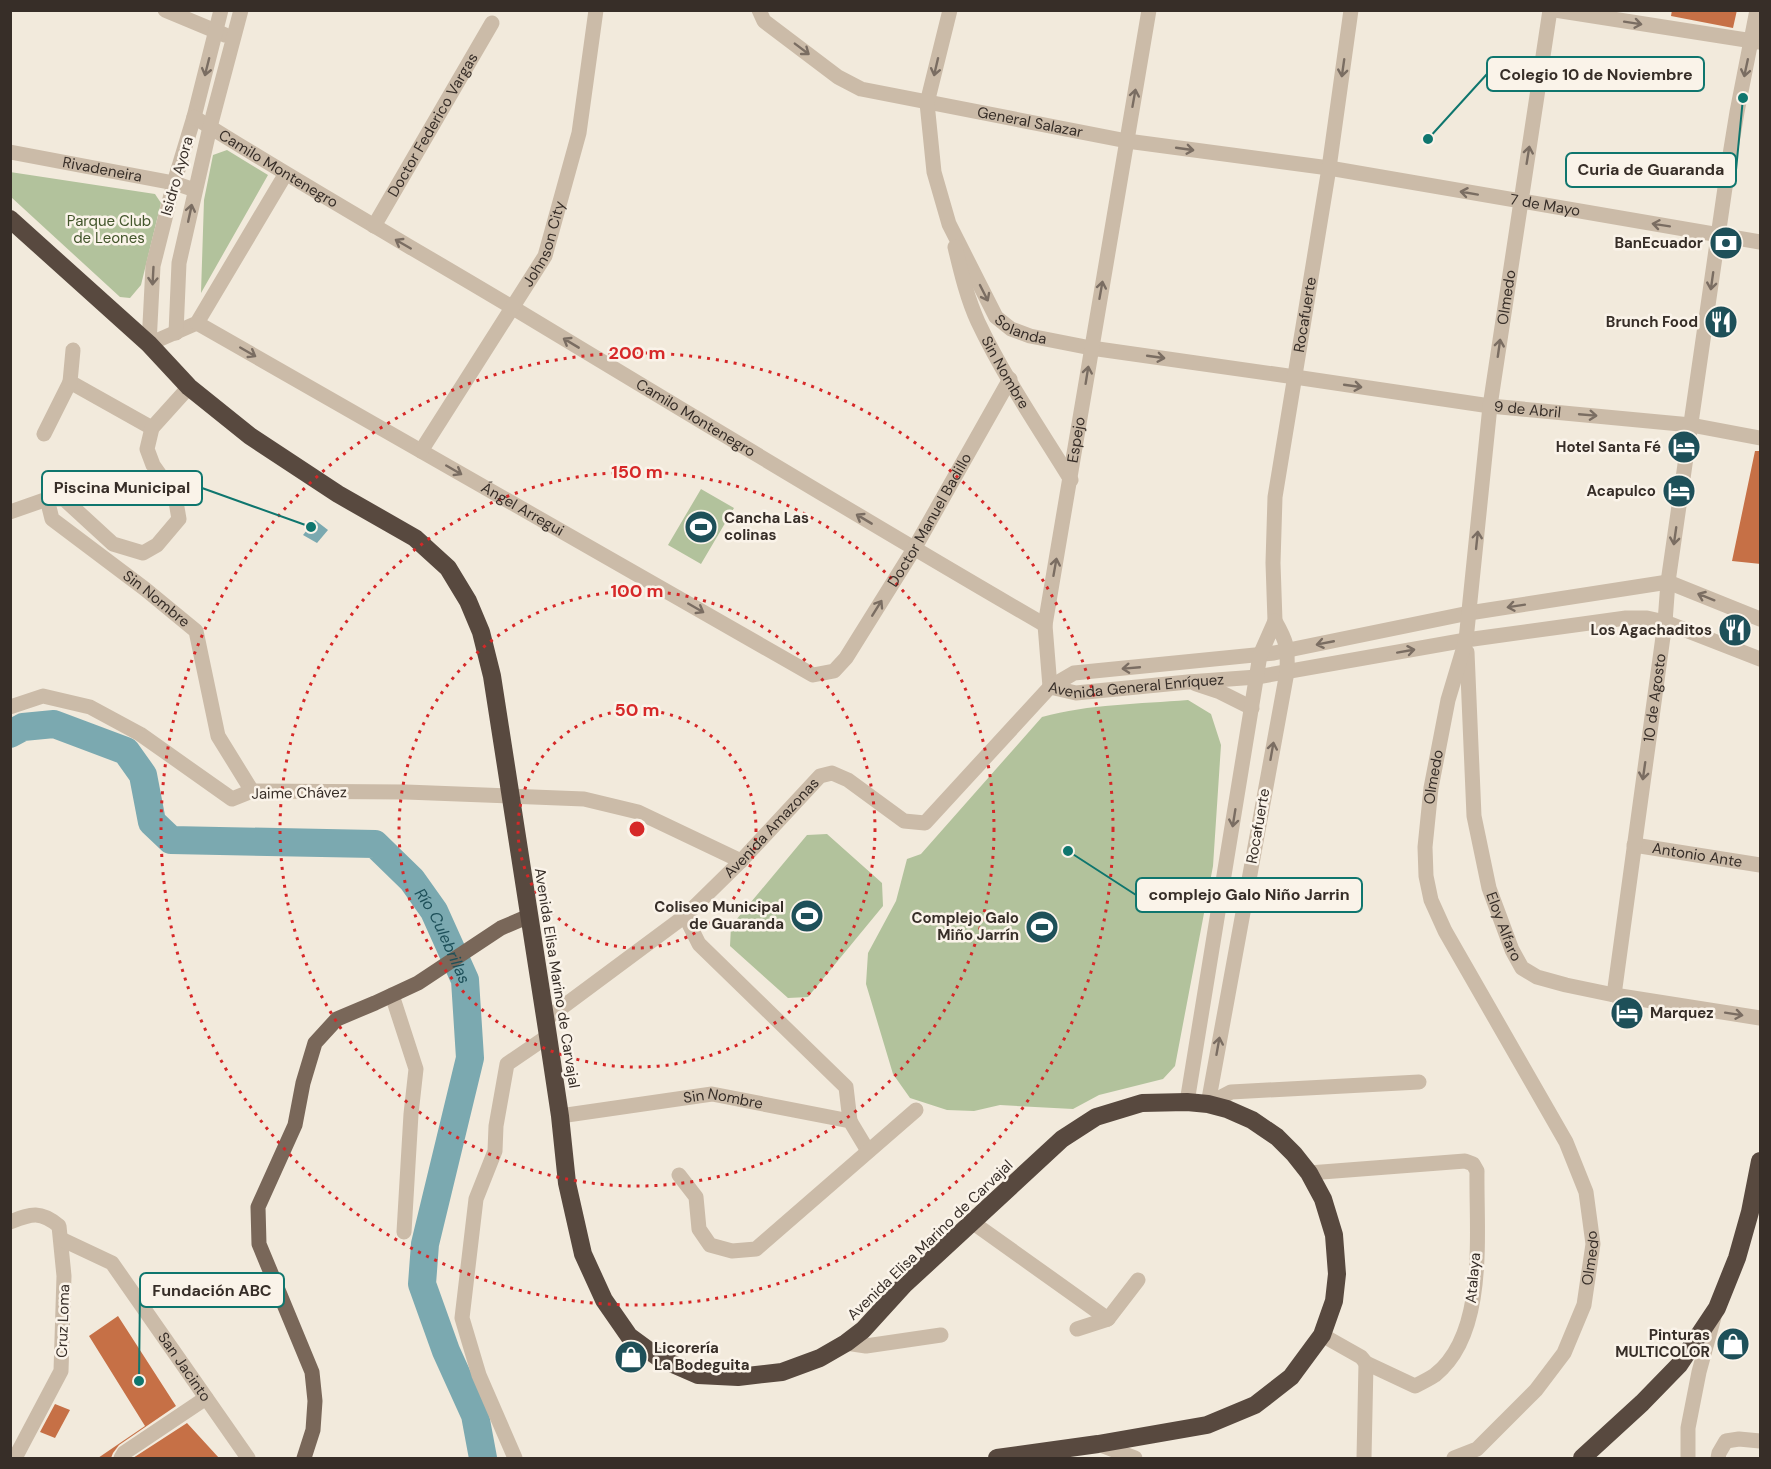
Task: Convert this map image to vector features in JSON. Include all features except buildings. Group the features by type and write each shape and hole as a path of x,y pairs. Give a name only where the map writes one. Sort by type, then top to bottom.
{"highway":[{"name":"Avenida Elisa Marino de Carvajal","path":"10,219 149,344 189,387 250,436 338,494 415,538 448,568 468,601 481,632 492,676 547,1028 567,1183 583,1254 604,1300 629,1336 659,1358 698,1375 738,1377 782,1372 820,1358 863,1330 904,1285 972,1221 1062,1139 1096,1116 1142,1103 1208,1104 1252,1120 1269,1131 1294,1154 1309,1173 1323,1199 1334,1235 1337,1274 1334,1302 1322,1335 1291,1377 1255,1405 1207,1425 1098,1444 997,1458"},
{"path":"1582,1458 1642,1403 1679,1365 1717,1308 1755,1213 1761,1161"}],"main road":[{"path":"304,1458 313,1430 315,1401 312,1372 259,1244 258,1207 295,1125 303,1083 315,1043 337,1019 418,983 501,928 529,916"}],"street":[{"path":"165,10 216,32 234,37"},
{"name":"Isidro Ayora","path":"149,344 153,266 221,10"},
{"name":"Isidro Ayora","path":"176,333 179,263 210,127 241,10"},
{"name":"Johnson City","path":"421,451 545,255 579,133 596,10"},
{"name":"General Salazar","path":"759,10 764,21 838,77 861,89 927,104 1127,141 1329,168"},
{"name":"Solanda","path":"950,10 927,104 934,172 950,224 996,317 1011,329 1029,336 1091,348 1295,378"},
{"name":"Espejo","path":"1050,687 1045,625 1149,10"},
{"name":"Rocafuerte","path":"1187,1102 1260,655 1275,621 1273,562 1275,497 1329,168 1351,10"},
{"name":"Olmedo","path":"1454,1458 1477,1449 1536,1390 1564,1353 1584,1305 1593,1244 1586,1192 1566,1142 1445,931 1431,900 1426,876 1425,847 1431,788 1448,700 1466,640 1490,406 1550,10"},
{"path":"1555,10 1756,41"},
{"name":"10 de Agosto","path":"1614,995 1665,622 1668,582 1737,112 1756,41 1757,10"},
{"name":"Doctor Federico Vargas","path":"374,226 492,23"},
{"name":"Camilo Montenegro","path":"194,117 285,175 1045,625"},
{"name":"Rivadeneira","path":"10,152 174,183 195,190"},
{"name":"7 de Mayo","path":"1329,168 1761,242"},
{"path":"149,344 197,323 285,175"},
{"name":"Sin Nombre","path":"950,224 962,277 978,321 1071,480"},
{"name":"Ángel Arregui","path":"197,323 813,675 834,671 846,658"},
{"path":"44,434 70,382 73,350"},
{"name":"9 de Abril","path":"1295,378 1490,406 1691,424 1761,438"},
{"name":"Doctor Manuel Badillo","path":"846,658 914,549 1010,379"},
{"path":"70,382 152,428"},
{"path":"10,512 47,499 64,499 113,544 143,553 157,545 179,519 175,496 153,465 147,449 152,428 189,387"},
{"name":"Sin Nombre","path":"47,499 52,519 145,589 196,631 218,736 252,791"},
{"path":"1668,582 1761,619"},
{"name":"Avenida General Enríquez","path":"1050,687 1074,673 1260,655 1469,613 1668,582"},
{"name":"Avenida General Enríquez","path":"1050,687 1076,693 1257,677 1466,640 1626,618 1647,618 1665,622 1761,659"},
{"name":"Rocafuerte","path":"1208,1104 1287,672 1288,650 1275,621"},
{"name":"Eloy Alfaro","path":"1466,640 1474,816 1489,888 1512,950 1522,968 1537,977 1566,985 1614,995 1761,1018"},
{"path":"1188,682 1208,687 1252,708"},
{"name":"Avenida Amazonas","path":"515,1458 479,1375 462,1318 476,1199 495,1150 496,1126 507,1064 547,1028 685,916 741,861 820,776 832,773 848,780 903,821 925,823 1050,687"},
{"name":"Jaime Chávez","path":"10,707 43,696 90,707 140,734 232,799 252,791 406,792 584,799 638,812 741,861"},
{"name":"Antonio Ante","path":"1634,845 1761,865"},
{"path":"685,916 699,944 846,1088 850,1121 868,1151"},
{"path":"392,995 416,1069 404,1232"},
{"path":"1208,1104 1231,1092 1419,1082"},
{"name":"Sin Nombre","path":"560,1116 712,1094 850,1121"},
{"path":"679,1175 696,1197 699,1229 710,1245 732,1251 756,1249 916,1110"},
{"name":"Atalaya","path":"1309,1173 1465,1161 1473,1164 1477,1171 1476,1271 1473,1301 1464,1336 1450,1359 1435,1375 1415,1386 1366,1363"},
{"name":"Cruz Loma","path":"10,1222 31,1214 48,1217 59,1226 64,1276 62,1371 15,1458"},
{"path":"972,1221 1108,1319"},
{"name":"San Jacinto","path":"60,1239 112,1263 248,1458"},
{"path":"1077,1329 1108,1319 1138,1280"},
{"path":"1688,1458 1688,1428 1699,1372 1717,1308"},
{"path":"846,1343 866,1346 941,1335"},
{"path":"1322,1335 1361,1357 1366,1363 1364,1458"},
{"path":"121,1458 124,1453 206,1398"},
{"path":"1718,1458 1726,1441 1739,1439 1761,1441"},
{"path":"1098,1444 1135,1458"}],"green space":[{"path":"227,150 268,175 201,293 204,200 213,155"},
{"name":"Parque Club de Leones","path":"10,172 155,194 161,203 141,285 130,298 120,297 11,197"},
{"name":"Cancha Las colinas","path":"701,489 734,508 701,564 668,545"},
{"name":"Complejo Galo Miño Jarrín","path":"1188,700 1211,714 1221,745 1213,866 1175,1066 1163,1079 1099,1095 1073,1109 1000,1105 974,1111 947,1110 910,1098 893,1074 866,984 868,953 896,901 907,859 921,854 1042,717 1096,707"},
{"name":"Coliseo Municipal de Guaranda","path":"827,834 882,883 883,906 808,997 788,998 730,946 731,926 807,835"}],"water":[{"path":"315,520 328,530 317,543 303,535"}],"waterway":[{"name":"Río Culebrillas","path":"10,734 23,727 54,724 126,751 143,775 152,822 171,840 375,844 412,880 434,911 465,980 470,1058 425,1244 422,1284 446,1351 475,1415 483,1458"}],"place":[{"name":"Curia de Guaranda","path":"1743,98"},
{"name":"Colegio 10 de Noviembre","path":"1428,139"},
{"name":"BanEcuador","path":"1726,243"},
{"name":"Brunch Food","path":"1721,322"},
{"name":"Hotel Santa Fé","path":"1684,447"},
{"name":"Acapulco","path":"1679,491"},
{"name":"Piscina Municipal","path":"311,527"},
{"name":"Cancha Las colinas","path":"701,527"},
{"name":"Los Agachaditos","path":"1735,630"},
{"name":"complejo Galo Niño Jarrin","path":"1068,851"},
{"name":"Coliseo Municipal de Guaranda","path":"807,916"},
{"name":"Complejo Galo Miño Jarrín","path":"1042,927"},
{"name":"Marquez","path":"1627,1013"},
{"name":"Pinturas MULTICOLOR","path":"1733,1344"},
{"name":"Licorería La Bodeguita","path":"631,1357"},
{"name":"Fundación ABC","path":"139,1381"}]}
